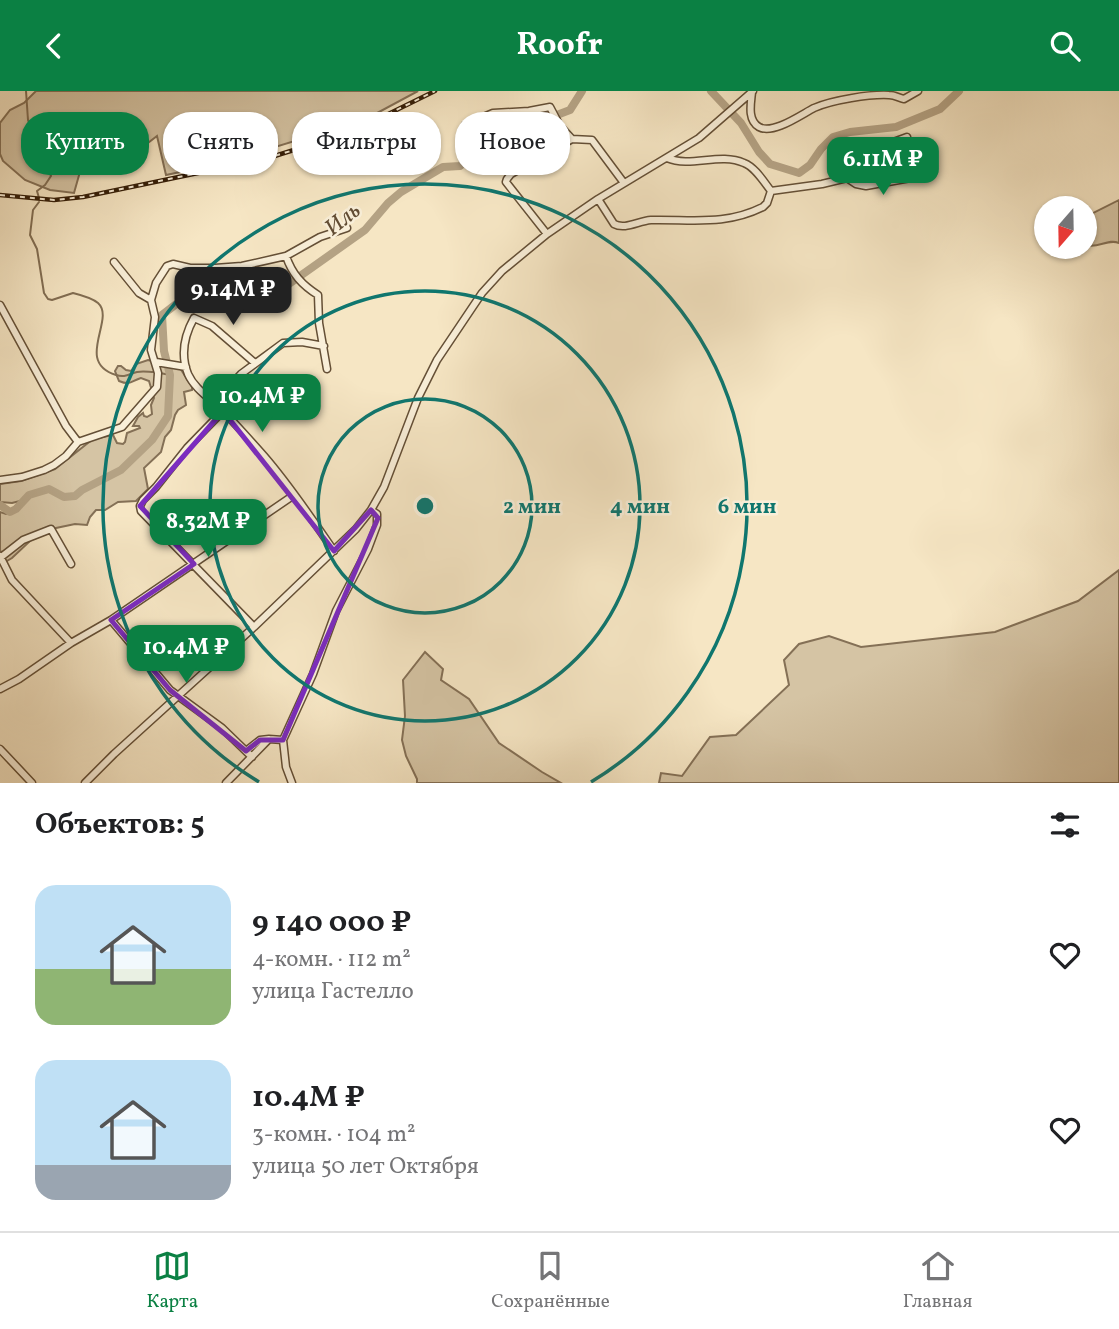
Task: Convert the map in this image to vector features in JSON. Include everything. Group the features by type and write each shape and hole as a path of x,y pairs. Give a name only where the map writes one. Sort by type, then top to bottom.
{"street":[{"path":"737,91 741,101"},
{"path":"85,783 356,529 384,487 418,398 437,361 482,293 502,271 547,234 598,199 699,138 752,91"},
{"path":"752,91 752,121 767,129 793,121 816,107 847,99 892,95 904,99 918,91"},
{"path":"512,112 550,107 552,112"},
{"path":"771,191 847,178 869,151 906,137"},
{"path":"547,234 506,182 511,174 572,139 592,140 624,183"},
{"path":"667,158 675,161 722,159 744,162 771,191"},
{"path":"847,178 866,186 927,176"},
{"path":"598,199 614,224 624,227 651,221 725,220 763,207 771,191"},
{"path":"0,480 22,477 54,465 78,442 122,427 157,387 158,373 151,350 155,317 151,300 156,283 167,266 242,266 286,256 320,237 347,228"},
{"path":"286,256 290,268 303,286 318,295 319,323 327,369"},
{"path":"114,263 139,293 151,300"},
{"path":"0,305 66,426 78,442"},
{"path":"255,363 212,326 194,318 187,330 183,348 188,376 265,457 334,551"},
{"path":"214,403 241,374 283,343 302,342 324,346"},
{"path":"156,362 186,367"},
{"path":"223,411 143,500 141,511 254,627"},
{"path":"0,689 111,620 295,495"},
{"path":"292,783 286,767 283,740 313,674 337,611 368,549 378,518 371,510"},
{"path":"71,643 12,580 0,557 23,540 51,529 72,564"},
{"path":"111,620 170,690 222,728 249,754"},
{"path":"226,783 249,754 269,739 283,740"},
{"path":"0,749 32,783"}],"highlighted area":[{"path":"223,411 334,551 371,510 378,518 283,740 260,740 246,751 170,690 111,620 194,564 140,506"}],"shaded area":[{"path":"36,91 418,91 379,112 292,112 292,142 278,146 278,112 163,112 163,162 157,136 149,142 149,112 21,112 21,175 79,175 74,193 50,190 25,180 3,161 0,154 0,123 10,110 24,103"},
{"path":"1119,200 1119,243 1097,246 1097,211"},
{"path":"148,360 180,368 192,390 184,392 186,405 175,415 161,452 144,468 148,489 136,501 118,502 105,510 96,510 87,525 75,524 56,528 31,540 5,562 0,550 0,512 6,514 21,507 20,501 0,502 0,484 21,481 55,469 93,439 113,435 117,443 123,444 127,433 140,428 133,426 138,417 143,413 147,417 152,414 151,405 154,398 149,381 141,378 129,383 119,381 115,371 121,366 131,371 136,364"},
{"path":"1119,570 1119,783 659,783 661,773 682,776 710,737 736,735 789,685 784,660 799,644 829,636 861,647 995,632 1078,601"},
{"path":"425,652 443,669 441,680 469,699 499,743 561,783 417,783 402,740 405,716 403,680"}],"waterway":[{"path":"26,91 28,120 51,176 37,191 39,198"},
{"name":"Иль","path":"0,505 10,512 29,495 49,489 64,497 75,496 121,470 152,440 168,416 170,375 164,351 162,315 188,295 242,293 286,286 365,230 401,192 443,167 460,166 486,147 499,130 541,121 570,110 582,91"},
{"name":"Иль","path":"711,91 741,123 770,164 799,173 810,165 833,137 850,132 896,127 940,109 959,91"},
{"path":"39,202 33,210 30,235 37,249 44,293 48,299 73,293 98,303 102,310 102,319 97,351 98,361 104,369 122,376 154,372"},
{"path":"160,373 170,375"}],"railway":[{"path":"0,195 54,200 83,197 265,159 370,123 435,91"}]}
